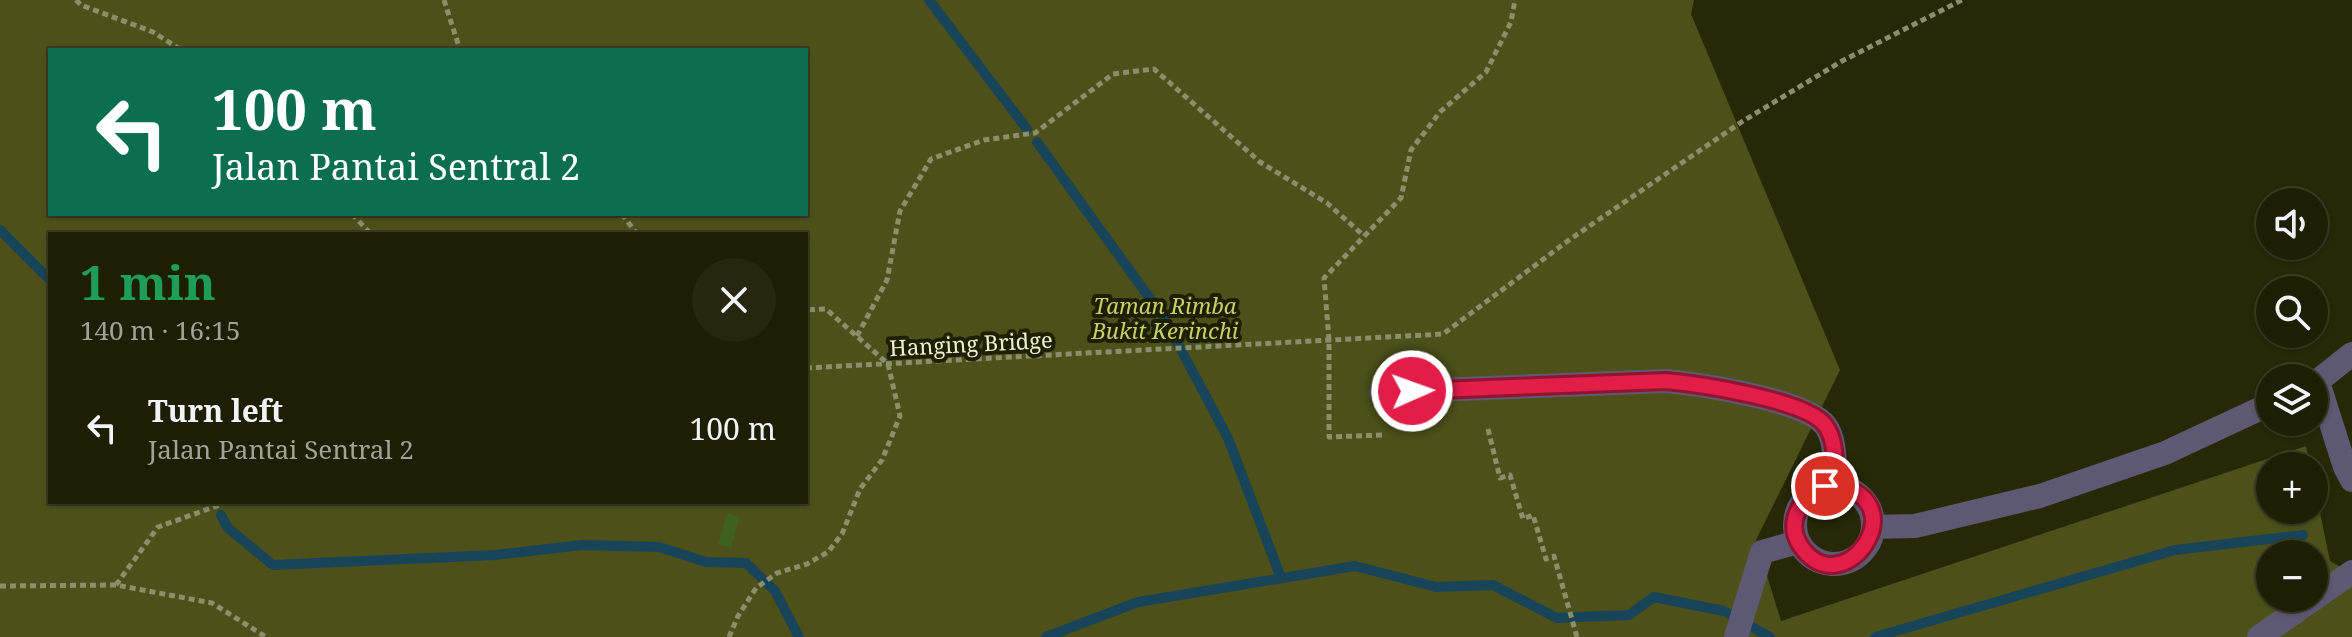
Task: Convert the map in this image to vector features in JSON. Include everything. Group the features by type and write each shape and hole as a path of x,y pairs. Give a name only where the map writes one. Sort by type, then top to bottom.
{"street":[{"path":"2328,373 2352,354"},
{"path":"1381,392 1666,381 1706,384 1817,418 1831,435 1836,486"},
{"path":"1873,527 1915,526 2040,496 2165,453 2256,411"},
{"path":"2328,418 2352,480"},
{"path":"1836,486 1856,492 1863,499 1872,517 1873,527 1871,538 1857,556 1835,564 1813,558 1798,542 1795,531 1798,508 1814,491 1836,486"},
{"path":"1736,637 1762,552 1798,542"},
{"path":"2259,637 2352,572"}],"path":[{"path":"76,0 81,5 153,32 178,48"},
{"path":"444,0 459,48"},
{"path":"1382,435 1329,437 1329,340 1324,278 1401,198 1411,150 1440,112 1486,72 1511,22 1515,0"},
{"name":"Hanging Bridge","path":"808,368 1443,334 1569,240 1743,121 1842,61 1962,0"},
{"path":"857,336 887,280 900,211 931,159 984,140 1035,133 1113,74 1154,69 1260,162 1327,203 1363,235"},
{"path":"354,216 368,232"},
{"path":"729,637 756,588 777,573 807,564 828,552 842,534 860,489 882,460 900,416 888,364 826,309 808,310"},
{"path":"1488,429 1500,478 1510,475 1523,519 1533,515 1546,559 1554,556 1576,633"},
{"path":"116,585 158,527 222,504"},
{"path":"0,586 116,585 212,603 266,637"}],"green space":[{"name":"Taman Rimba Bukit Kerinchi","path":"0,0 1694,0 1691,14 1840,370 1756,540 1781,621 2256,463 2256,524 2322,524 2326,540 2256,540 2256,612 2328,612 2328,551 2330,561 2352,573 2352,637 0,637"},
{"name":"Taman Rimba Bukit Kerinchi","path":"2306,446 2307,452 2288,452"}],"building":[{"path":"727,513 740,517 731,548 718,544"}],"waterway":[{"path":"929,0 1027,129"},
{"path":"1037,142 1164,318 1228,438 1281,578"},
{"path":"0,230 48,278"},
{"path":"221,515 227,527 273,565 495,555 582,545 659,547 706,562 746,563 775,591 799,637"},
{"path":"1875,637 2175,550 2303,535"},
{"path":"1046,637 1138,602 1355,566 1436,587 1493,585 1557,618 1629,615 1654,597 1724,611 1770,637"}],"route":[{"path":"1412,391 1666,381 1706,384 1800,410 1817,418 1831,435 1836,486 1856,492 1869,507 1873,527 1871,538 1865,548 1847,562 1824,563 1813,558 1798,542 1795,531 1798,508 1805,498 1825,486"}]}
